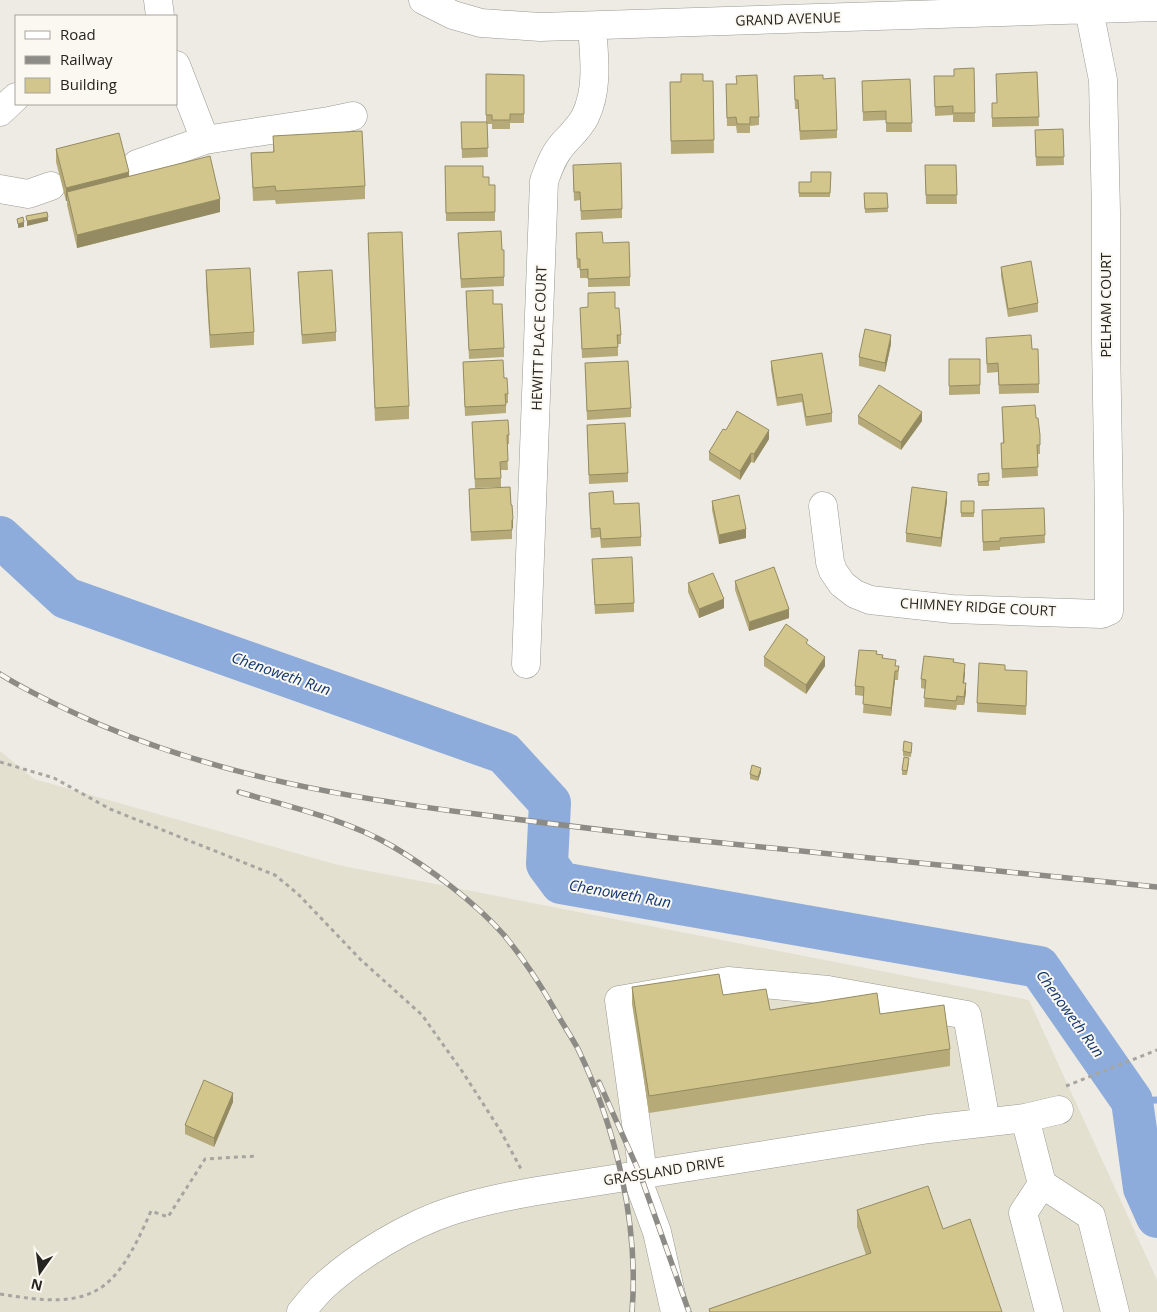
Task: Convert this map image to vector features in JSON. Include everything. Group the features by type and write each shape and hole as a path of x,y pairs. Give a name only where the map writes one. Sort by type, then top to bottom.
{"street":[{"path":"158,0 160,15"},
{"name":"GRAND AVENUE","path":"423,0 453,15 481,22 540,27 1088,4 1157,7"},
{"name":"PELHAM COURT","path":"1088,4 1103,80 1110,514 1109,611"},
{"name":"HEWITT PLACE COURT","path":"526,664 544,181 551,161 563,144 574,134 585,116 595,80 592,26"},
{"path":"178,70 205,140"},
{"path":"0,112 15,98"},
{"path":"137,164 205,140 353,116"},
{"path":"0,189 28,194 51,186"},
{"name":"CHIMNEY RIDGE COURT","path":"823,506 833,572 842,584 854,594 870,600 952,609 1102,614 1109,611"},
{"path":"674,1312 657,1232 640,1174 619,1000 728,981 828,990 967,1015 986,1122"},
{"name":"GRASSLAND DRIVE","path":"310,1310 322,1288 350,1264 400,1234 450,1211 520,1194 640,1174 929,1129 1025,1118 1059,1110"},
{"path":"1025,1118 1042,1184 1091,1216 1115,1312"},
{"path":"1042,1184 1023,1212 1049,1312"}],"path":[{"path":"0,762 54,778 110,809 275,876 298,894 360,959 422,1015 500,1130 522,1171"},
{"path":"1088,1076 1157,1050"},
{"path":"0,1294 26,1298 65,1300 88,1295 103,1287 120,1271 131,1254 151,1211 168,1217 205,1159 257,1156"}],"shaded area":[{"path":"0,751 34,779 338,865 1029,1000 1157,1280 1157,1312 0,1312"}],"building":[{"path":"974,68 975,113 953,113 953,106 935,107 934,76 954,76 954,69"},
{"path":"1037,72 1039,117 992,118 992,103 997,103 996,74"},
{"path":"486,74 524,75 524,114 510,114 510,120 492,120 492,115 486,115"},
{"path":"681,74 703,74 703,81 713,81 714,140 671,141 670,82 681,82"},
{"path":"757,75 759,117 750,117 750,124 737,124 736,117 727,118 726,84 737,84 736,76"},
{"path":"823,75 823,79 835,78 837,130 800,131 798,100 795,100 794,76"},
{"path":"910,79 912,123 886,123 886,111 863,112 862,81"},
{"path":"461,122 487,122 488,148 462,149"},
{"path":"1063,129 1064,157 1036,157 1035,130"},
{"path":"362,131 365,186 276,191 275,186 253,188 251,153 274,152 273,136"},
{"path":"119,133 129,172 66,188 56,149"},
{"path":"210,156 220,199 77,235 67,192"},
{"path":"621,163 622,209 581,211 580,192 574,192 573,165"},
{"path":"925,165 956,165 957,195 926,195"},
{"path":"445,166 483,166 483,177 489,177 489,185 495,185 495,212 446,213"},
{"path":"811,172 831,172 830,193 799,193 799,182 811,182"},
{"path":"864,193 887,193 888,208 865,209"},
{"path":"47,212 48,217 27,221 26,216"},
{"path":"23,217 24,222 18,224 17,219"},
{"path":"501,231 502,250 504,250 504,277 461,279 458,233"},
{"path":"402,232 409,406 375,408 368,233"},
{"path":"602,232 603,243 629,242 630,277 588,279 588,269 580,270 580,259 577,259 576,233"},
{"path":"1031,261 1038,303 1008,309 1001,267"},
{"path":"250,268 254,332 210,335 206,270"},
{"path":"332,270 336,332 302,335 298,272"},
{"path":"493,290 493,304 502,304 504,348 469,350 466,291"},
{"path":"615,292 615,308 619,308 621,335 617,335 618,347 582,349 580,308 588,307 588,293"},
{"path":"865,329 891,335 885,363 859,357"},
{"path":"1031,335 1032,349 1038,349 1039,384 999,385 998,363 987,364 986,338"},
{"path":"822,353 832,413 806,417 802,394 777,398 771,361"},
{"path":"949,359 980,359 980,385 949,386"},
{"path":"503,360 504,378 507,378 508,394 505,394 506,405 465,407 463,362"},
{"path":"628,361 631,408 587,411 585,363"},
{"path":"879,385 922,412 901,442 858,416"},
{"path":"1035,405 1040,435 1040,445 1037,445 1038,467 1002,469 1001,443 1004,443 1002,407"},
{"path":"737,411 769,430 754,454 751,453 740,471 709,452 723,429 726,430"},
{"path":"508,420 508,461 500,462 501,478 475,479 472,422"},
{"path":"625,423 628,473 589,475 587,425"},
{"path":"989,473 989,481 978,482 978,474"},
{"path":"510,487 513,519 512,530 471,532 469,489"},
{"path":"912,487 947,492 941,538 906,533"},
{"path":"613,491 614,504 639,503 641,537 601,539 600,528 591,529 589,493"},
{"path":"739,495 746,529 719,535 712,501"},
{"path":"961,501 974,501 974,513 961,513"},
{"path":"1044,508 1045,535 1000,538 1000,541 983,542 982,510"},
{"path":"632,557 634,603 595,605 592,559"},
{"path":"774,567 789,609 749,622 735,581"},
{"path":"713,573 724,599 699,609 688,583"},
{"path":"786,624 808,640 806,643 825,657 806,685 764,657"},
{"path":"859,650 877,651 876,654 883,655 882,658 896,660 895,666 899,666 898,671 895,671 891,708 863,704 864,687 855,686"},
{"path":"924,656 954,659 953,662 965,664 963,683 966,683 964,697 957,696 956,701 924,698 926,680 921,679"},
{"path":"979,663 1005,665 1005,670 1027,671 1026,706 977,703"},
{"path":"904,741 912,743 911,753 903,751"},
{"path":"904,757 909,758 907,771 902,770"},
{"path":"752,765 761,768 758,777 750,774"},
{"path":"719,974 723,995 766,989 770,1010 877,993 880,1014 944,1005 950,1049 649,1096 632,987"},
{"path":"204,1080 233,1093 214,1138 185,1125"},
{"path":"928,1186 943,1229 970,1219 1002,1312 710,1312 709,1309 871,1253 857,1210"}],"waterway":[{"name":"Chenoweth Run","path":"0,537 66,598 504,753 550,803 547,864 561,883 1039,967 1132,1101 1144,1188 1157,1217"},
{"path":"1132,1101 1157,1100"}],"railway":[{"path":"0,674 63,708 146,743 192,758 286,783 380,801 631,833 1157,887"},
{"path":"239,792 336,821 392,846 436,875 466,898 504,935 518,953 578,1049 592,1079 614,1144 622,1177 632,1245 632,1312"},
{"path":"599,1082 640,1174 689,1312"}]}
